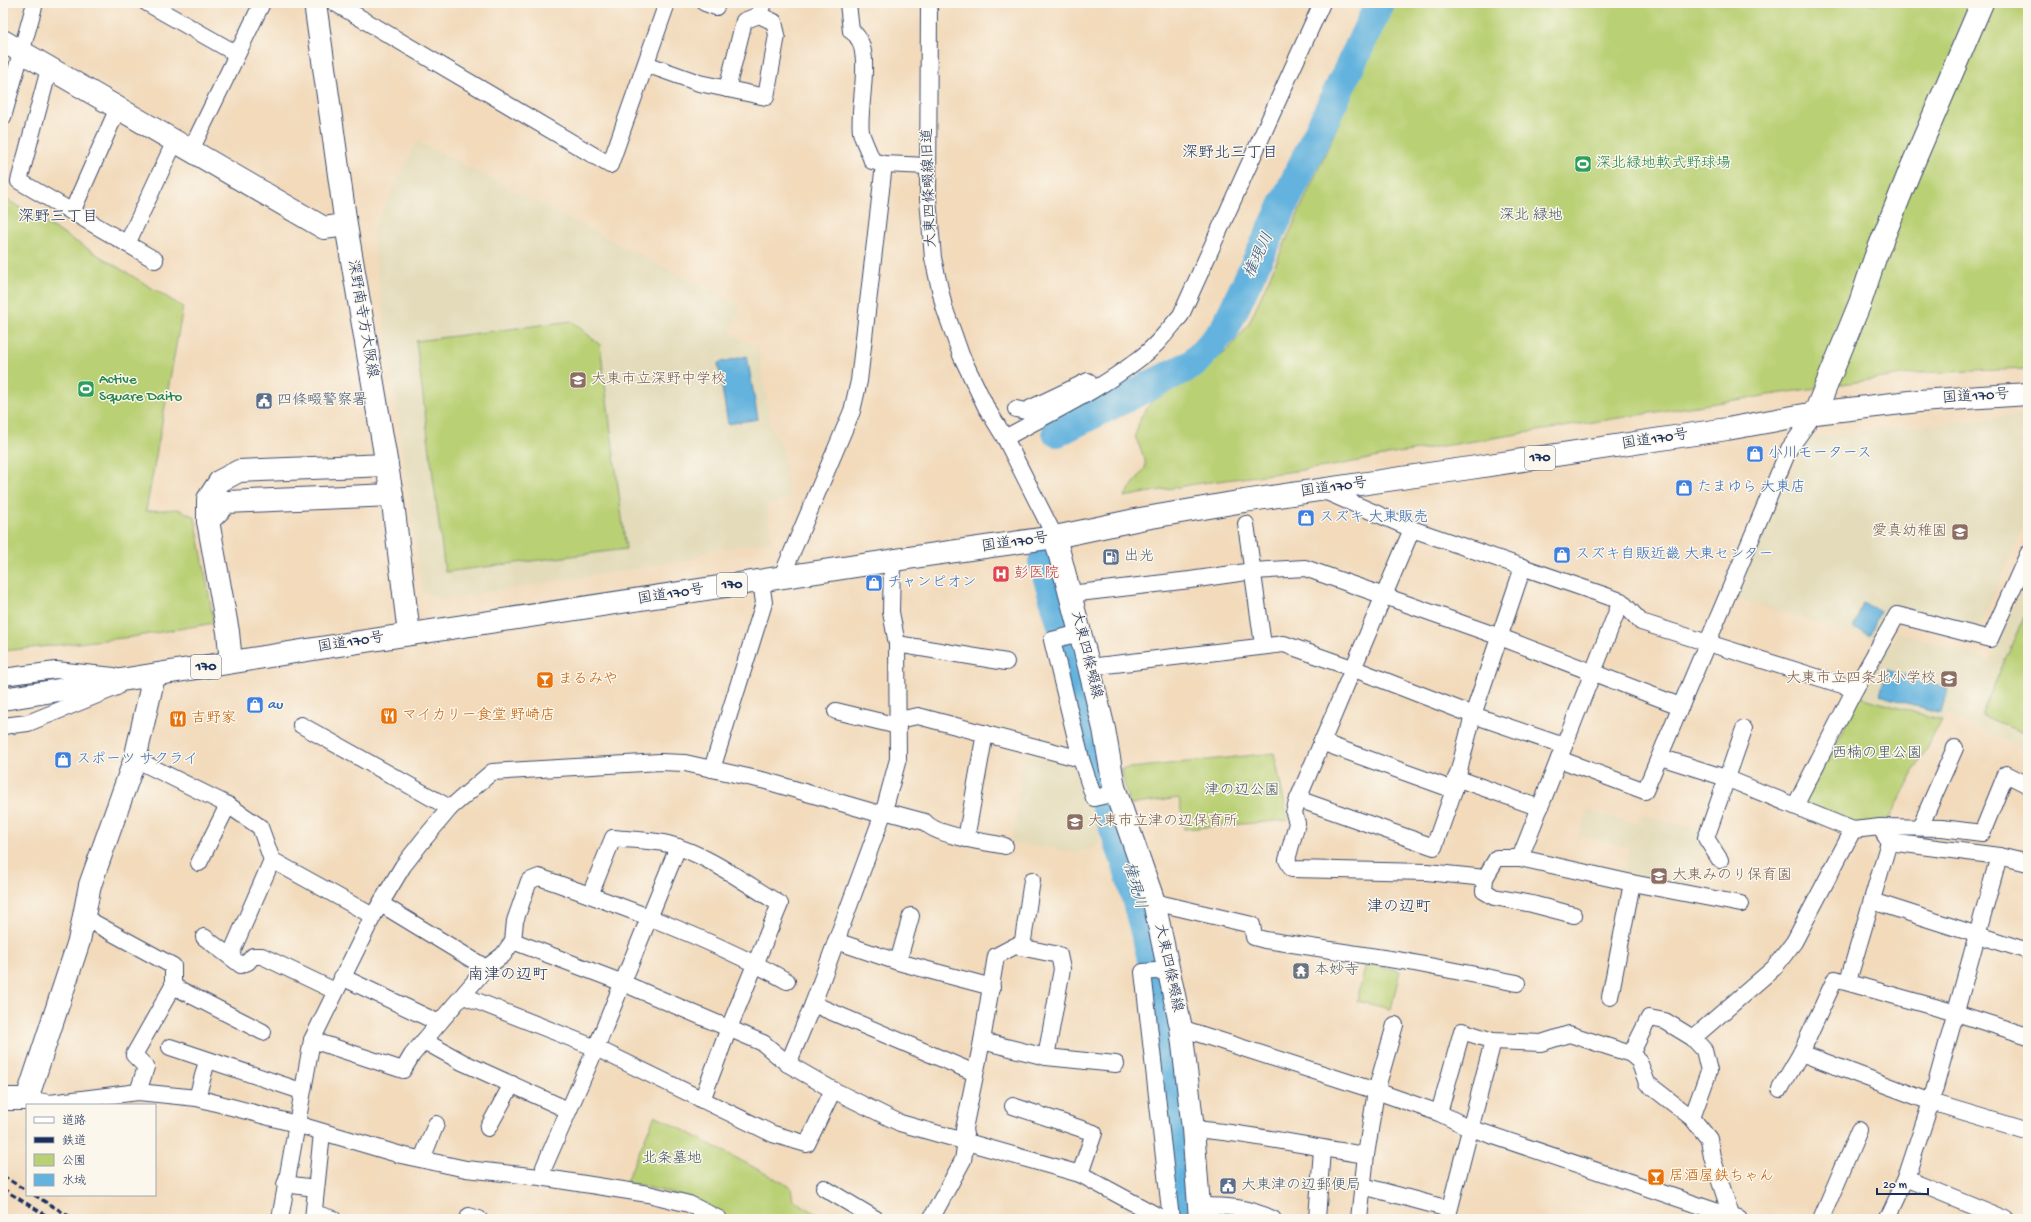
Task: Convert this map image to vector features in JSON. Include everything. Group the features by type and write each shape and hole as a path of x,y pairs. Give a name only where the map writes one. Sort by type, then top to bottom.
{"main road":[{"name":"深野南寺方大阪線","path":"315,3 346,226 392,495 409,634"},
{"path":"1815,413 1860,303 1875,258 1909,173 1982,3"},
{"path":"3,41 324,228 346,226"},
{"name":"国道170号","path":"3,699 409,634 1055,537 1140,519 1720,430 1815,413 1919,401 2028,394"},
{"path":"231,662 228,632 208,521 208,499 220,482 239,471 387,465"},
{"path":"208,521 227,502 392,495"},
{"name":"大東四條畷線","path":"1055,537 1089,667 1116,793 1154,902 1181,1028 1193,1129 1199,1213"},
{"path":"3,1100 27,1099 85,918 90,885 135,759 147,677"}],"street":[{"path":"3,117 35,3"},
{"path":"148,3 237,54"},
{"path":"127,244 237,54 262,3"},
{"path":"334,3 610,165 667,3"},
{"path":"848,3 851,31 856,34 864,51 861,131 872,161 884,164 928,166"},
{"name":"大東四條畷線旧道","path":"929,3 928,199 933,258 944,307 961,355 986,407 1004,438 1055,537"},
{"path":"1004,438 1116,375 1140,359 1158,342 1181,315 1322,3"},
{"path":"646,64 699,83 726,89 766,97 777,34 774,22 761,9 744,21 726,89"},
{"path":"49,69 19,181 155,260"},
{"path":"72,212 118,108"},
{"path":"712,769 771,579 852,411 860,373 884,164"},
{"path":"1016,408 1025,411 1114,369 1116,375"},
{"path":"1089,667 1264,645 1284,644 1352,668 1473,715 1561,752 1645,791 1789,449 1815,413"},
{"path":"1322,490 1412,529 1621,601 1640,622 1708,642 1854,689"},
{"path":"1246,524 1264,645"},
{"path":"1412,529 1385,597 1352,668 1298,799 1294,813 1297,823 1287,860 1292,870 1427,872 1485,878"},
{"path":"1795,806 1854,689 1897,616 1990,639 2028,554"},
{"path":"788,1064 813,1004 884,813 898,759 897,644 891,612 892,561"},
{"path":"1427,872 1455,784 1473,715 1523,567"},
{"path":"1070,594 1253,571 1306,568 1500,637 1593,674 1680,706"},
{"path":"1520,858 1621,601"},
{"path":"1080,633 1052,640 1081,759 1094,798 1116,793"},
{"path":"897,644 1006,662"},
{"path":"3,677 56,670 147,677"},
{"path":"3,726 28,723 147,677"},
{"path":"836,711 898,723 918,716 1081,759"},
{"path":"302,725 450,808"},
{"path":"1720,860 1706,838 1744,729"},
{"path":"966,839 985,733"},
{"path":"1322,742 1455,784 1540,808"},
{"path":"1920,827 1955,748"},
{"path":"1660,756 1726,778 1853,830 1880,827 1920,827 1982,833 2006,774 2028,785"},
{"path":"135,759 228,805 260,827 272,860 230,956"},
{"path":"280,1219 301,1091 312,1040 377,910 403,866 450,808 492,772 660,762 685,763 766,781 884,813 925,822 929,828 966,839 1004,846"},
{"path":"1298,799 1434,847"},
{"path":"199,863 228,805"},
{"path":"1848,981 1889,842 1880,827"},
{"path":"1693,1038 1774,968 1794,942 1853,830"},
{"path":"590,895 613,838 667,844 678,847 698,855 780,904 702,1100"},
{"path":"1889,842 1999,856 2028,863"},
{"path":"544,1167 596,1048 678,847"},
{"path":"1887,1219 1906,1178 1931,1102 1999,856"},
{"path":"1574,915 1532,904 1494,897 1484,891 1485,878 1497,858 1520,858 1632,883 1741,904"},
{"path":"272,860 377,910 486,968"},
{"path":"312,1040 403,1070 412,1055 439,1023 464,996 486,968 502,955 513,941 515,921 529,882 539,877 650,916 757,964 787,981"},
{"path":"1022,947 1032,880"},
{"path":"1610,997 1632,883"},
{"path":"1872,901 2028,951"},
{"path":"1154,902 1252,925 1254,937 1265,940 1409,962 1517,983"},
{"path":"898,962 911,916"},
{"path":"85,918 173,966 173,986 134,1054 146,1067 138,1092"},
{"path":"204,937 241,965 248,962 253,956 262,956 439,1023"},
{"path":"513,941 623,983 763,1043 788,1064 833,1090 900,1123 1080,1174 1164,1219"},
{"path":"836,941 898,962 992,987"},
{"path":"931,1219 964,1160 966,1141 964,1129 992,987 996,956 1015,946 1059,955 1062,969 1046,1056"},
{"path":"1168,970 1143,972 1171,1219"},
{"path":"1780,1089 1801,1053 1835,979 1848,981 2028,1036"},
{"path":"173,986 263,1032"},
{"path":"464,996 596,1048 773,1134 807,1144 833,1090"},
{"path":"813,1004 976,1073"},
{"path":"1631,1054 1649,1018 1665,1021 1693,1038 1704,1050 1709,1071 1692,1118"},
{"path":"1359,1219 1366,1155 1376,1091 1395,1025"},
{"path":"1181,1028 1376,1091 1439,1113 1470,1128 1733,1218"},
{"path":"1439,1113 1462,1031 1493,1041 1541,1043 1569,1034 1631,1054 1639,1061 1647,1083 1692,1118 1709,1139 1712,1157 1733,1218"},
{"path":"424,1041 462,1062 568,1110"},
{"path":"982,1041 1046,1056 1116,1064"},
{"path":"1363,1186 1448,1214 1493,1041"},
{"path":"170,1047 207,1061 301,1091"},
{"path":"1801,1053 1931,1102 2028,1132"},
{"path":"197,1098 207,1061"},
{"path":"488,1128 512,1084"},
{"path":"27,1099 50,1103 138,1092 197,1098 296,1124 322,1133 401,1155 466,1169 540,1177 648,1194 689,1204 720,1219"},
{"path":"1013,1106 1094,1133 1080,1174"},
{"path":"422,1159 436,1124"},
{"path":"1193,1129 1231,1131 1322,1149 1366,1155"},
{"path":"1821,1219 1859,1130"},
{"path":"322,1133 313,1216 333,1219"},
{"path":"1317,1219 1322,1149"},
{"path":"1906,1178 2006,1219"},
{"path":"285,1184 315,1188"},
{"path":"824,1188 876,1219"},
{"path":"1199,1213 1235,1206 1254,1211 1273,1219"}],"shaded area":[{"name":"大東市立深野中学校","path":"417,141 740,306 730,333 758,348 771,428 782,446 790,498 767,504 771,541 709,550 690,560 439,600 422,589 372,231"},
{"path":"2028,414 2028,518 1977,631 1896,608 1874,640 1734,598 1808,438"},
{"name":"大東市立四条北小学校","path":"2028,572 2028,751 1948,715 1941,720 1860,697 1898,632 1990,661"},
{"path":"1025,754 1082,769 1101,844 1078,853 1012,843"},
{"path":"1588,810 1637,825 1642,815 1705,832 1693,888 1624,873 1629,848 1579,835"}],"green space":[{"name":"深北 緑地","path":"1393,3 2028,3 2028,369 1916,373 1399,453 1333,466 1195,484 1124,497 1145,468 1145,460 1135,436 1141,417 1152,401 1190,380 1228,350 1248,325"},
{"name":"Active Square Daito","path":"3,197 183,307 146,511 178,509 195,517 214,623 132,637 3,651"},
{"path":"572,321 600,345 626,549 445,572 416,341"},
{"path":"2028,607 2028,735 1981,715"},
{"name":"西楠の里公園","path":"1860,697 1941,720 1890,817 1874,822 1850,825 1809,809 1806,800"},
{"name":"津の辺公園","path":"1274,753 1288,820 1184,829 1179,798 1129,805 1121,769"},
{"path":"1366,963 1400,971 1391,1009 1357,1001"},
{"name":"北条墓地","path":"655,1115 791,1187 793,1200 826,1219 729,1219 679,1195 626,1182"}],"water":[{"path":"747,356 758,419 728,424 718,363"},
{"path":"1863,603 1880,611 1870,635 1853,628"},
{"path":"1887,670 1948,689 1941,713 1880,695"}],"waterway":[{"name":"権現川","path":"1057,432 1193,364 1224,330 1380,3"},
{"name":"権現川","path":"1043,562 1065,635 1101,792 1128,868 1151,954 1163,1030 1184,1219"}],"railway":[{"path":"3,1176 26,1190"},
{"path":"3,1189 52,1219"},
{"path":"36,1196 74,1219"}],"place":[{"name":"深北緑地軟式野球場","path":"1583,164"},
{"name":"大東市立深野中学校","path":"578,380"},
{"name":"Active Square Daito","path":"86,389"},
{"name":"四條畷警察署","path":"264,401"},
{"name":"小川モータース","path":"1755,454"},
{"name":"たまゆら 大東店","path":"1684,488"},
{"name":"スズキ 大東販売","path":"1306,518"},
{"name":"愛真幼稚園","path":"1960,532"},
{"name":"スズキ自販近畿 大東センター","path":"1562,555"},
{"name":"出光","path":"1111,557"},
{"name":"彭医院","path":"1001,574"},
{"name":"チャンピオン","path":"874,583"},
{"name":"大東市立四条北小学校","path":"1949,679"},
{"name":"まるみや","path":"545,680"},
{"name":"au","path":"255,705"},
{"name":"マイカリー食堂 野崎店","path":"389,716"},
{"name":"吉野家","path":"178,719"},
{"name":"スポーツ サクライ","path":"63,760"},
{"name":"大東市立津の辺保育所","path":"1075,822"},
{"name":"大東みのり保育園","path":"1659,876"},
{"name":"本妙寺","path":"1301,971"},
{"name":"居酒屋鉄ちゃん","path":"1656,1177"},
{"name":"大東津の辺郵便局","path":"1228,1186"}],"district":[{"name":"深野北三丁目","path":"1230,154"},
{"name":"深野三丁目","path":"58,218"},
{"name":"津の辺町","path":"1399,908"},
{"name":"南津の辺町","path":"508,976"}]}
